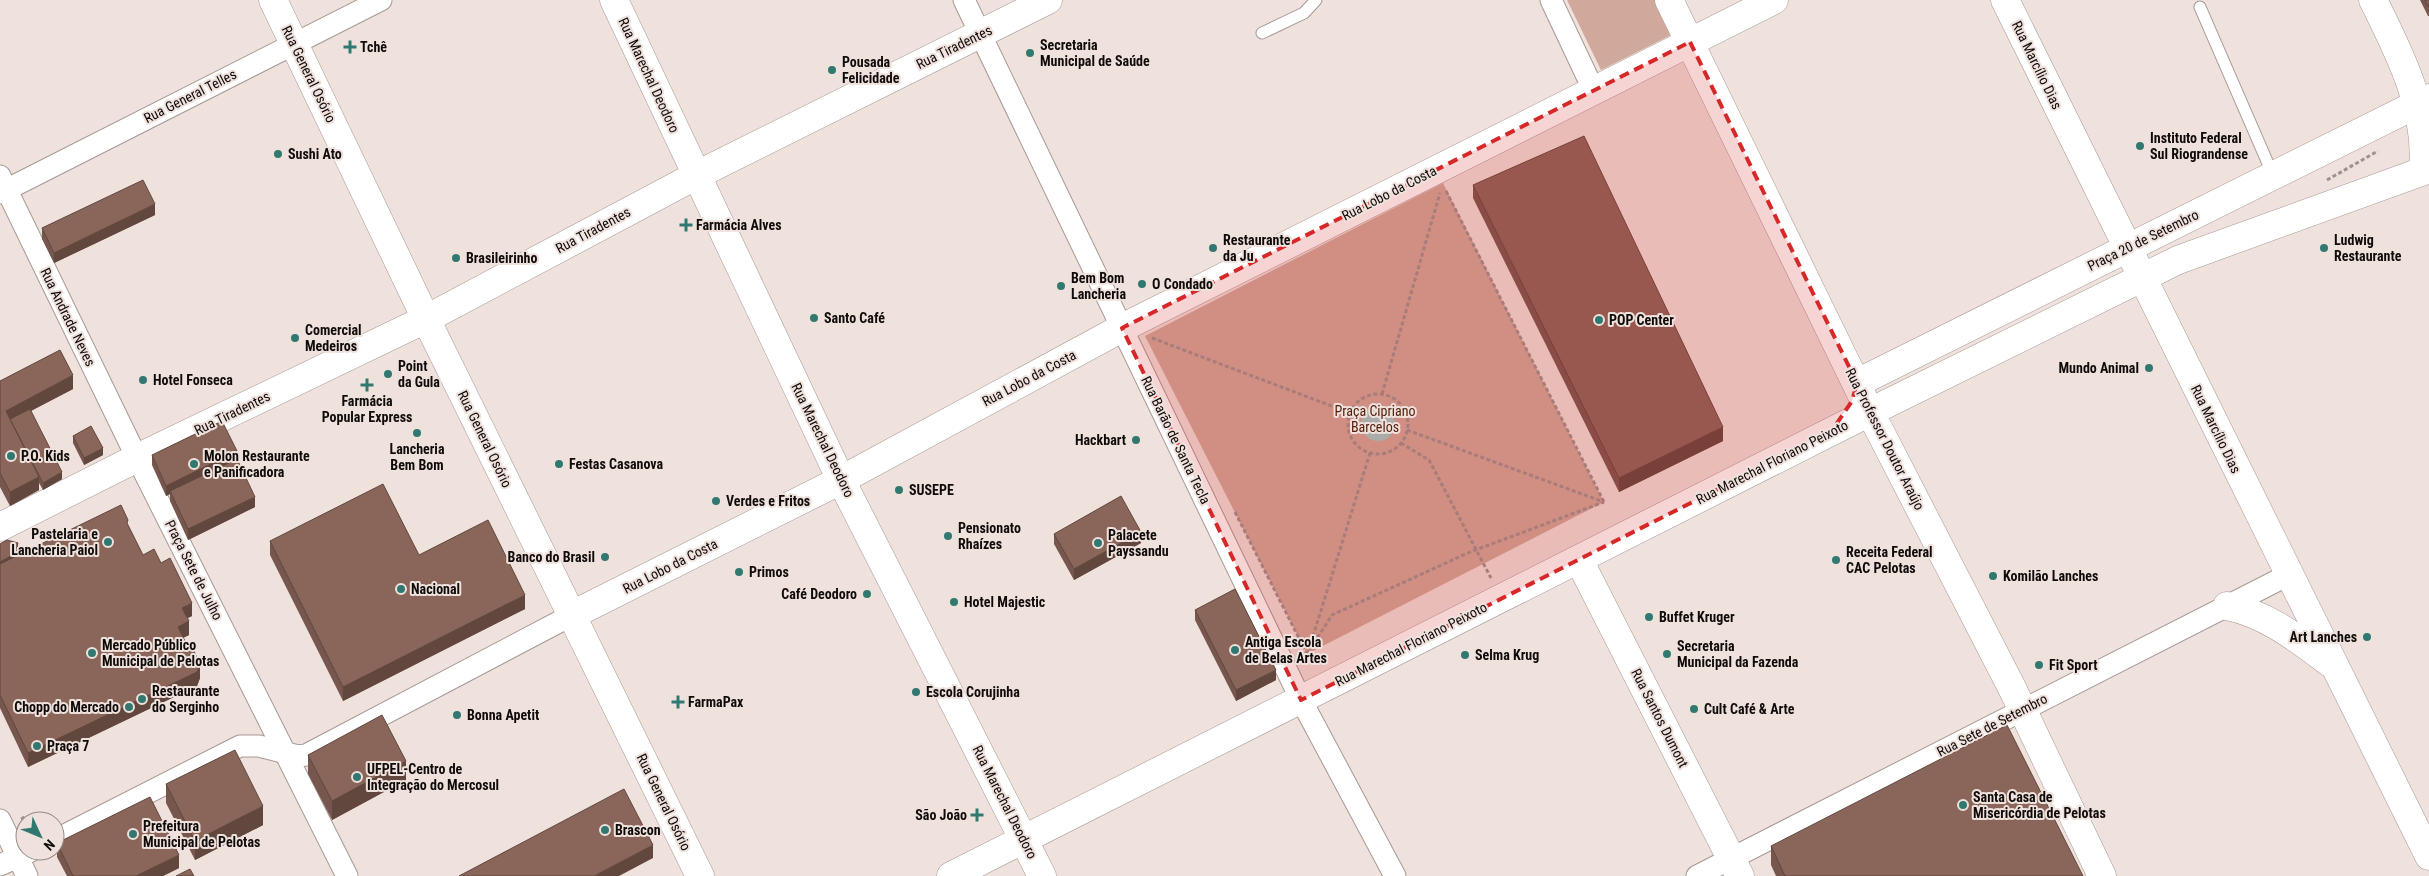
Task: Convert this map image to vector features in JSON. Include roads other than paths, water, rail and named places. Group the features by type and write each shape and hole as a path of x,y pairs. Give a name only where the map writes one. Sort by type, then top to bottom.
{"street":[{"name":"Rua General Osório","path":"273,0 426,320 700,876"},
{"name":"Rua General Telles","path":"2,186 295,44 381,0"},
{"name":"Rua Marechal Deodoro","path":"614,0 841,480 1042,876"},
{"name":"Rua Barão de Santa Tecla","path":"964,0 1134,332 1301,700 1395,876"},
{"name":"Rua Tiradentes","path":"137,458 426,320 697,175 1048,0"},
{"path":"1551,0 1593,90"},
{"name":"Rua Professor Doutor Araújo","path":"1669,0 1870,412 2022,709 2102,876"},
{"name":"Rua Lobo da Costa","path":"286,753 306,756 572,615 1134,332 1593,90 1774,0"},
{"name":"Rua Marcílio Dias","path":"2004,0 2429,856"},
{"path":"1870,412 2178,260 2426,170 2429,144 2426,99 2373,0"},
{"name":"Praça 20 de Setembro","path":"1857,383 2426,99"},
{"name":"Rua Andrade Neves","path":"2,186 137,458"},
{"path":"1831,432 1852,401 1857,383"},
{"name":"Rua Marechal Floriano Peixoto","path":"951,876 1870,412"},
{"path":"0,527 137,458"},
{"name":"Praça Sete de Julho","path":"137,458 286,753"},
{"name":"Rua Santos Dumont","path":"1579,560 1735,867"},
{"name":"Rua Sete de Setembro","path":"1697,876 1735,867 2022,709 2288,575"},
{"path":"2227,606 2247,610 2264,618 2333,665"},
{"path":"65,835 240,746 258,746 286,753 345,875"},
{"path":"0,820 15,856"},
{"path":"18,861 27,876"}],"lane":[{"path":"1262,33 1304,13 1316,0"},
{"path":"2200,7 2273,175"}],"water":[{"path":"1378,407 1385,408 1390,412 1394,417 1394,431 1390,436 1385,440 1378,441 1371,440 1366,436 1362,431 1361,424 1362,417 1366,412 1371,408"}],"place":[{"name":"Tchê","path":"350,47"},
{"name":"Secretaria Municipal de Saúde","path":"1030,53"},
{"name":"Pousada Felicidade","path":"832,70"},
{"name":"Instituto Federal Sul Riograndense","path":"2140,146"},
{"name":"Sushi Ato","path":"278,154"},
{"name":"Farmácia Alves","path":"686,225"},
{"name":"Restaurante da Ju","path":"1213,248"},
{"name":"Ludwig Restaurante","path":"2324,248"},
{"name":"Brasileirinho","path":"456,258"},
{"name":"O Condado","path":"1142,284"},
{"name":"Bem Bom Lancheria","path":"1061,286"},
{"name":"Santo Café","path":"814,318"},
{"name":"POP Center","path":"1599,320"},
{"name":"Comercial Medeiros","path":"295,338"},
{"name":"Mundo Animal","path":"2149,368"},
{"name":"Point da Gula","path":"388,374"},
{"name":"Hotel Fonseca","path":"143,380"},
{"name":"Farmácia Popular Express","path":"367,385"},
{"name":"Lancheria Bem Bom","path":"417,433"},
{"name":"Hackbart","path":"1136,440"},
{"name":"P.O. Kids","path":"11,456"},
{"name":"Molon Restaurante e Panificadora","path":"194,464"},
{"name":"Festas Casanova","path":"559,464"},
{"name":"SUSEPE","path":"899,490"},
{"name":"Verdes e Fritos","path":"716,501"},
{"name":"Pensionato Rhaízes","path":"948,536"},
{"name":"Pastelaria e Lancheria Paiol","path":"108,542"},
{"name":"Palacete Payssandu","path":"1098,543"},
{"name":"Banco do Brasil","path":"605,557"},
{"name":"Receita Federal CAC Pelotas","path":"1836,560"},
{"name":"Primos","path":"739,572"},
{"name":"Komilão Lanches","path":"1993,576"},
{"name":"Nacional","path":"401,589"},
{"name":"Café Deodoro","path":"867,594"},
{"name":"Hotel Majestic","path":"954,602"},
{"name":"Buffet Kruger","path":"1649,617"},
{"name":"Art Lanches","path":"2367,637"},
{"name":"Antiga Escola de Belas Artes","path":"1235,650"},
{"name":"Mercado Público Municipal de Pelotas","path":"92,653"},
{"name":"Secretaria Municipal da Fazenda","path":"1667,654"},
{"name":"Selma Krug","path":"1465,655"},
{"name":"Fit Sport","path":"2039,665"},
{"name":"Escola Corujinha","path":"916,692"},
{"name":"Restaurante do Serginho","path":"142,699"},
{"name":"FarmaPax","path":"678,702"},
{"name":"Chopp do Mercado","path":"129,707"},
{"name":"Cult Café & Arte","path":"1694,709"},
{"name":"Bonna Apetit","path":"457,715"},
{"name":"Praça 7","path":"37,746"},
{"name":"UFPEL-Centro de Integração do Mercosul","path":"357,777"},
{"name":"Santa Casa de Misericórdia de Pelotas","path":"1963,805"},
{"name":"São João","path":"977,815"},
{"name":"Brascon","path":"605,830"},
{"name":"Prefeitura Municipal de Pelotas","path":"133,834"}],"park label":[{"name":"Praça Cipriano Barcelos","path":"1375,420"}]}
